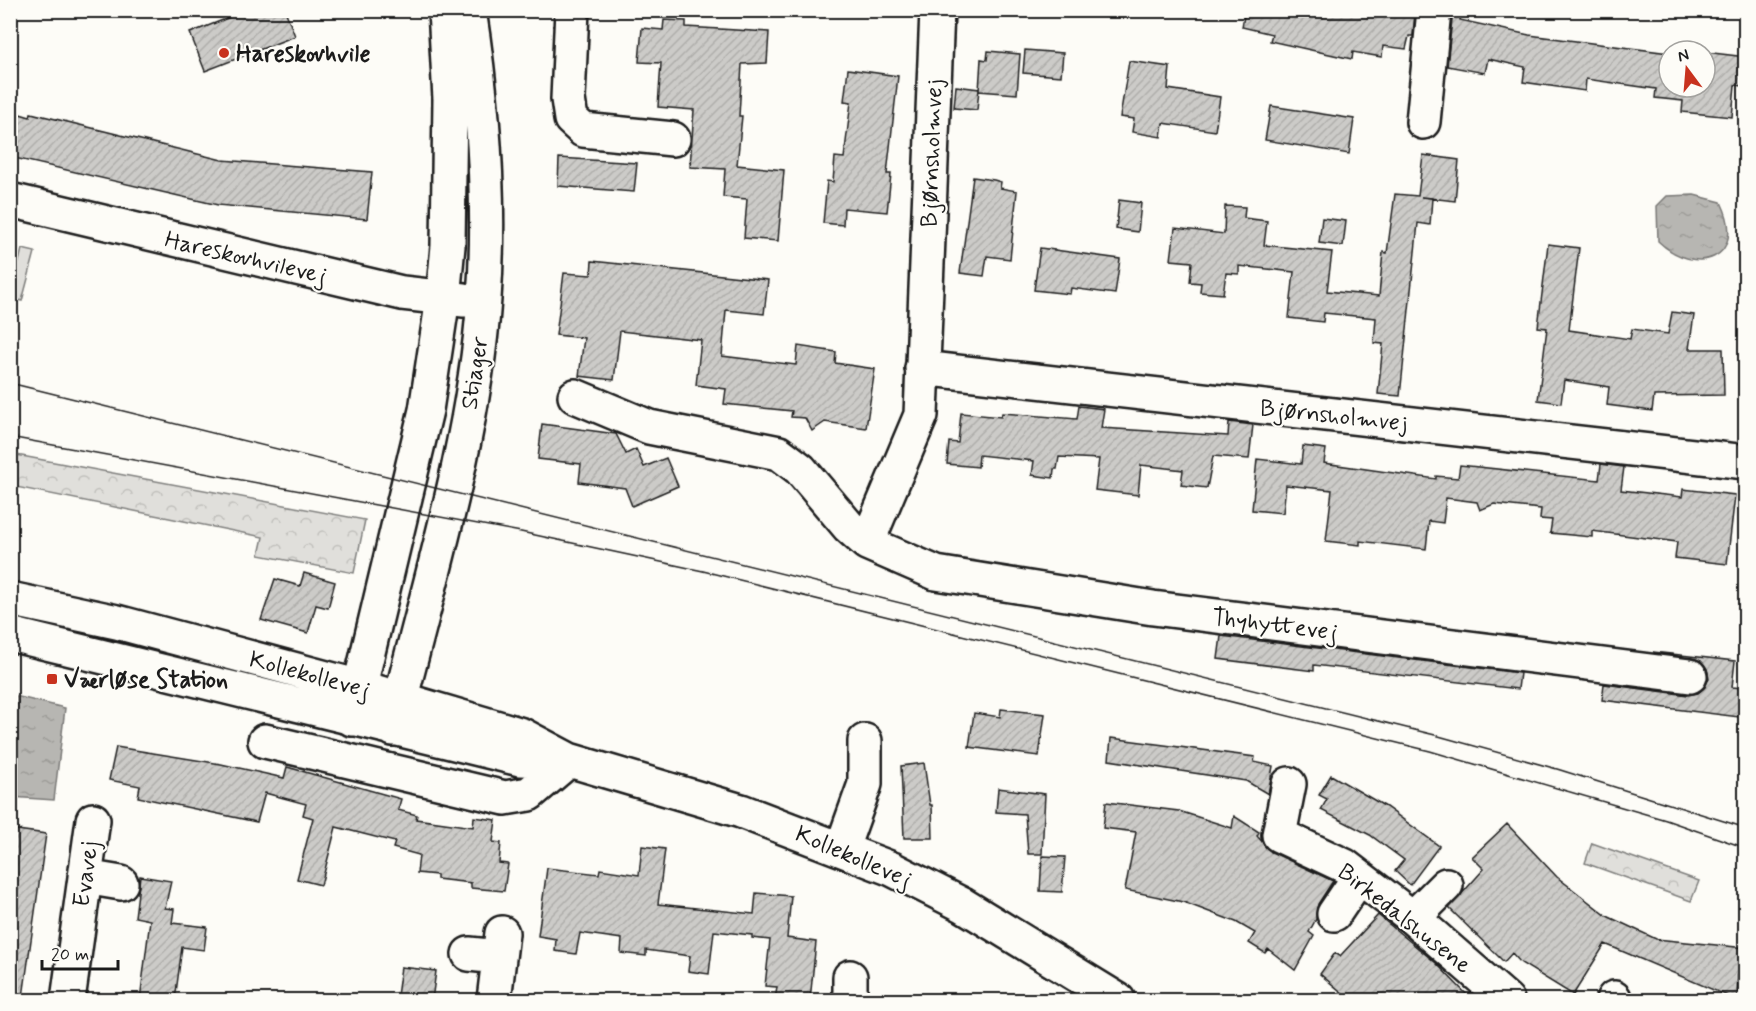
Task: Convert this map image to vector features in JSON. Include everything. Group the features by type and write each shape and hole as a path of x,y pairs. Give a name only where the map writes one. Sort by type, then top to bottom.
{"street":[{"name":"Stiager","path":"352,719 424,421 444,298 448,246 450,99 445,10"},
{"name":"Stiager","path":"397,714 457,467 476,366 484,301 488,207 482,90 469,10"},
{"path":"573,10 568,99 571,119 583,130 673,139"},
{"name":"Bjørnsholmvej","path":"867,543 921,415 937,10"},
{"path":"1423,122 1434,10"},
{"name":"Hareskovhvilevej","path":"10,200 402,293 484,301"},
{"name":"Bjørnsholmvej","path":"922,368 1746,462"},
{"name":"Thyhyttevej","path":"575,396 648,427 779,453 800,469 849,527 867,543 936,573 1153,609 1690,676"},
{"name":"Kollekollevej","path":"10,599 117,622 360,687 397,714"},
{"name":"Kollekollevej","path":"10,634 352,719 397,714 522,735 569,760 741,811 892,869 963,905 1118,1000"},
{"path":"266,741 506,798 529,794 569,760"},
{"path":"842,848 865,784 865,741"},
{"name":"Birkedalshusene","path":"1289,784 1279,835 1345,866 1413,918 1506,1000"},
{"name":"Evavej","path":"68,1000 93,820"},
{"path":"85,877 121,883"},
{"path":"1334,914 1359,877"},
{"path":"1413,918 1446,885"},
{"path":"490,948 494,1000"}],"green space":[{"path":"22,249 35,252 22,301 10,298"},
{"path":"11,454 365,520 354,573 259,555 263,537 11,486"},
{"path":"1592,843 1699,881 1691,901 1585,863"}],"water":[{"path":"1694,195 1721,202 1728,222 1728,238 1723,249 1714,257 1702,260 1687,258 1672,252 1658,241 1657,206 1667,196"},
{"path":"11,695 65,708 54,800 11,797"}],"building":[{"name":"Hareskovhvile","path":"248,10 285,10 295,36 205,71 190,33"},
{"path":"1245,10 1391,10 1410,14 1410,11 1415,12 1413,36 1409,36 1406,49 1383,46 1382,57 1353,52 1352,59 1270,41 1272,34 1242,27"},
{"path":"1453,10 1462,10 1460,20 1529,35 1657,51 1657,98 1655,98 1656,89 1586,79 1585,91 1523,82 1525,67 1488,59 1485,73 1447,66"},
{"path":"664,20 686,21 686,27 769,32 767,63 742,64 739,116 742,116 737,165 784,170 778,241 744,238 747,199 723,197 725,169 690,167 694,110 658,107 661,63 639,62 642,28 663,30"},
{"path":"1025,50 1063,53 1061,76 1023,73"},
{"path":"988,51 1020,54 1017,94 979,91 981,59 987,60"},
{"path":"1717,53 1746,57 1743,86 1735,85 1732,117 1682,112 1683,101 1664,99 1717,99"},
{"path":"1129,61 1170,67 1168,89 1220,97 1215,131 1163,123 1161,137 1132,132 1134,119 1120,117"},
{"path":"848,69 898,76 887,174 891,174 887,212 844,208 843,225 823,223 827,181 833,182 835,157 844,158 851,102 844,101"},
{"path":"956,86 979,89 977,110 954,108"},
{"path":"1271,106 1354,119 1349,154 1265,140"},
{"path":"10,111 30,117 31,113 222,160 372,172 367,219 218,205 10,157"},
{"path":"1423,155 1459,160 1455,201 1432,198 1430,225 1418,223 1400,396 1378,394 1383,344 1374,343 1376,318 1324,313 1323,322 1289,318 1294,272 1239,266 1239,274 1226,273 1223,294 1200,292 1201,283 1190,282 1192,262 1171,260 1175,228 1224,234 1225,206 1245,207 1244,218 1267,221 1264,245 1332,252 1327,291 1379,296 1383,252 1387,253 1395,194 1418,196"},
{"path":"559,158 637,163 634,192 558,186"},
{"path":"973,177 1001,182 1000,188 1017,191 1010,259 987,256 984,276 960,273"},
{"path":"1119,200 1141,203 1138,232 1116,229"},
{"path":"1322,218 1346,221 1343,246 1319,243"},
{"path":"1548,244 1579,248 1569,330 1630,339 1632,329 1668,334 1672,312 1694,315 1689,349 1723,349 1724,395 1654,396 1652,411 1607,405 1609,387 1564,380 1561,403 1538,400 1547,328 1538,327"},
{"path":"1040,248 1120,259 1115,294 1071,288 1070,294 1034,290"},
{"path":"592,261 768,280 764,314 726,310 722,356 796,365 798,346 836,352 835,363 875,369 866,428 825,422 812,431 805,418 791,417 792,411 724,404 726,389 696,385 701,340 620,331 614,380 579,376 584,338 556,335 564,273 591,275"},
{"path":"1079,406 1104,409 1101,428 1228,436 1229,422 1253,425 1249,459 1213,456 1207,488 1181,485 1183,470 1141,465 1138,495 1095,490 1099,459 1059,457 1053,478 1032,475 1034,461 979,455 978,467 947,464 949,442 958,443 961,413 1001,417 1002,413 1077,419"},
{"path":"542,424 616,434 626,454 636,449 644,467 666,458 678,486 632,506 625,488 579,482 581,464 538,459"},
{"path":"1303,446 1326,449 1324,463 1436,479 1436,476 1458,478 1460,465 1599,480 1601,464 1624,467 1621,490 1682,497 1683,489 1735,495 1727,564 1675,558 1677,542 1592,531 1592,537 1550,533 1552,520 1540,519 1541,509 1494,504 1480,510 1477,502 1446,498 1443,523 1429,521 1426,549 1360,541 1360,545 1326,541 1332,490 1286,485 1283,513 1252,510 1257,459 1301,464"},
{"path":"304,573 335,582 328,608 316,605 308,633 261,620 275,579 300,586"},
{"path":"1221,636 1520,673 1518,689 1314,665 1314,671 1218,659"},
{"path":"1653,652 1735,661 1732,687 1743,688 1739,717 1602,700 1604,684 1688,695 1698,693 1705,687 1709,678 1707,669 1701,661"},
{"path":"1001,709 1045,714 1039,756 969,747 974,713 1000,717"},
{"path":"1111,738 1255,757 1254,762 1273,766 1268,794 1246,781 1109,760"},
{"path":"116,747 221,764 284,778 287,767 401,799 398,810 417,815 416,819 473,827 474,817 496,820 493,842 501,843 499,863 508,864 504,891 471,888 471,883 437,879 437,875 417,873 419,855 393,848 395,842 336,827 321,885 297,879 313,818 303,815 306,804 265,793 257,822 138,797 140,786 109,780"},
{"path":"924,763 930,805 932,805 933,838 904,838 901,766"},
{"path":"1331,775 1386,807 1439,846 1410,885 1395,871 1404,860 1370,835 1321,810 1327,799 1319,795"},
{"path":"998,788 1045,794 1042,854 1028,854 1025,814 996,812"},
{"path":"1106,802 1179,811 1232,828 1234,816 1259,832 1257,836 1271,852 1333,881 1318,904 1316,919 1309,932 1314,936 1295,970 1268,949 1265,953 1249,943 1255,933 1236,922 1183,902 1125,890 1136,832 1103,828"},
{"path":"1507,824 1557,877 1607,916 1656,939 1746,948 1746,975 1738,975 1737,1000 1605,944 1573,995 1521,963 1512,953 1504,962 1449,908 1484,869 1472,857"},
{"path":"10,829 46,834 23,997 10,996 10,872 13,851 10,851"},
{"path":"642,846 665,849 658,904 754,914 756,893 791,896 787,938 816,942 810,1000 775,1000 777,987 765,986 770,940 752,938 752,935 714,931 709,974 688,971 690,956 646,950 646,956 621,953 622,939 580,933 576,954 555,951 556,939 538,936 547,868 599,874 600,869 639,875"},
{"path":"1042,856 1065,857 1062,892 1040,891"},
{"path":"140,876 171,881 165,908 174,909 172,923 207,927 204,950 182,947 175,1000 140,1000 150,920 135,917"},
{"path":"1378,915 1436,963 1472,1000 1351,1000 1320,974 1335,953 1340,956"},
{"path":"401,967 436,971 432,1000 406,1000 397,996"}],"tram line":[{"path":"10,383 1435,735 1557,769 1746,828"},
{"path":"10,437 521,532 703,571 1430,751 1666,820 1746,848"}],"place":[{"name":"Hareskovhvile","path":"224,53"},
{"name":"Værløse Station","path":"52,679"}]}
